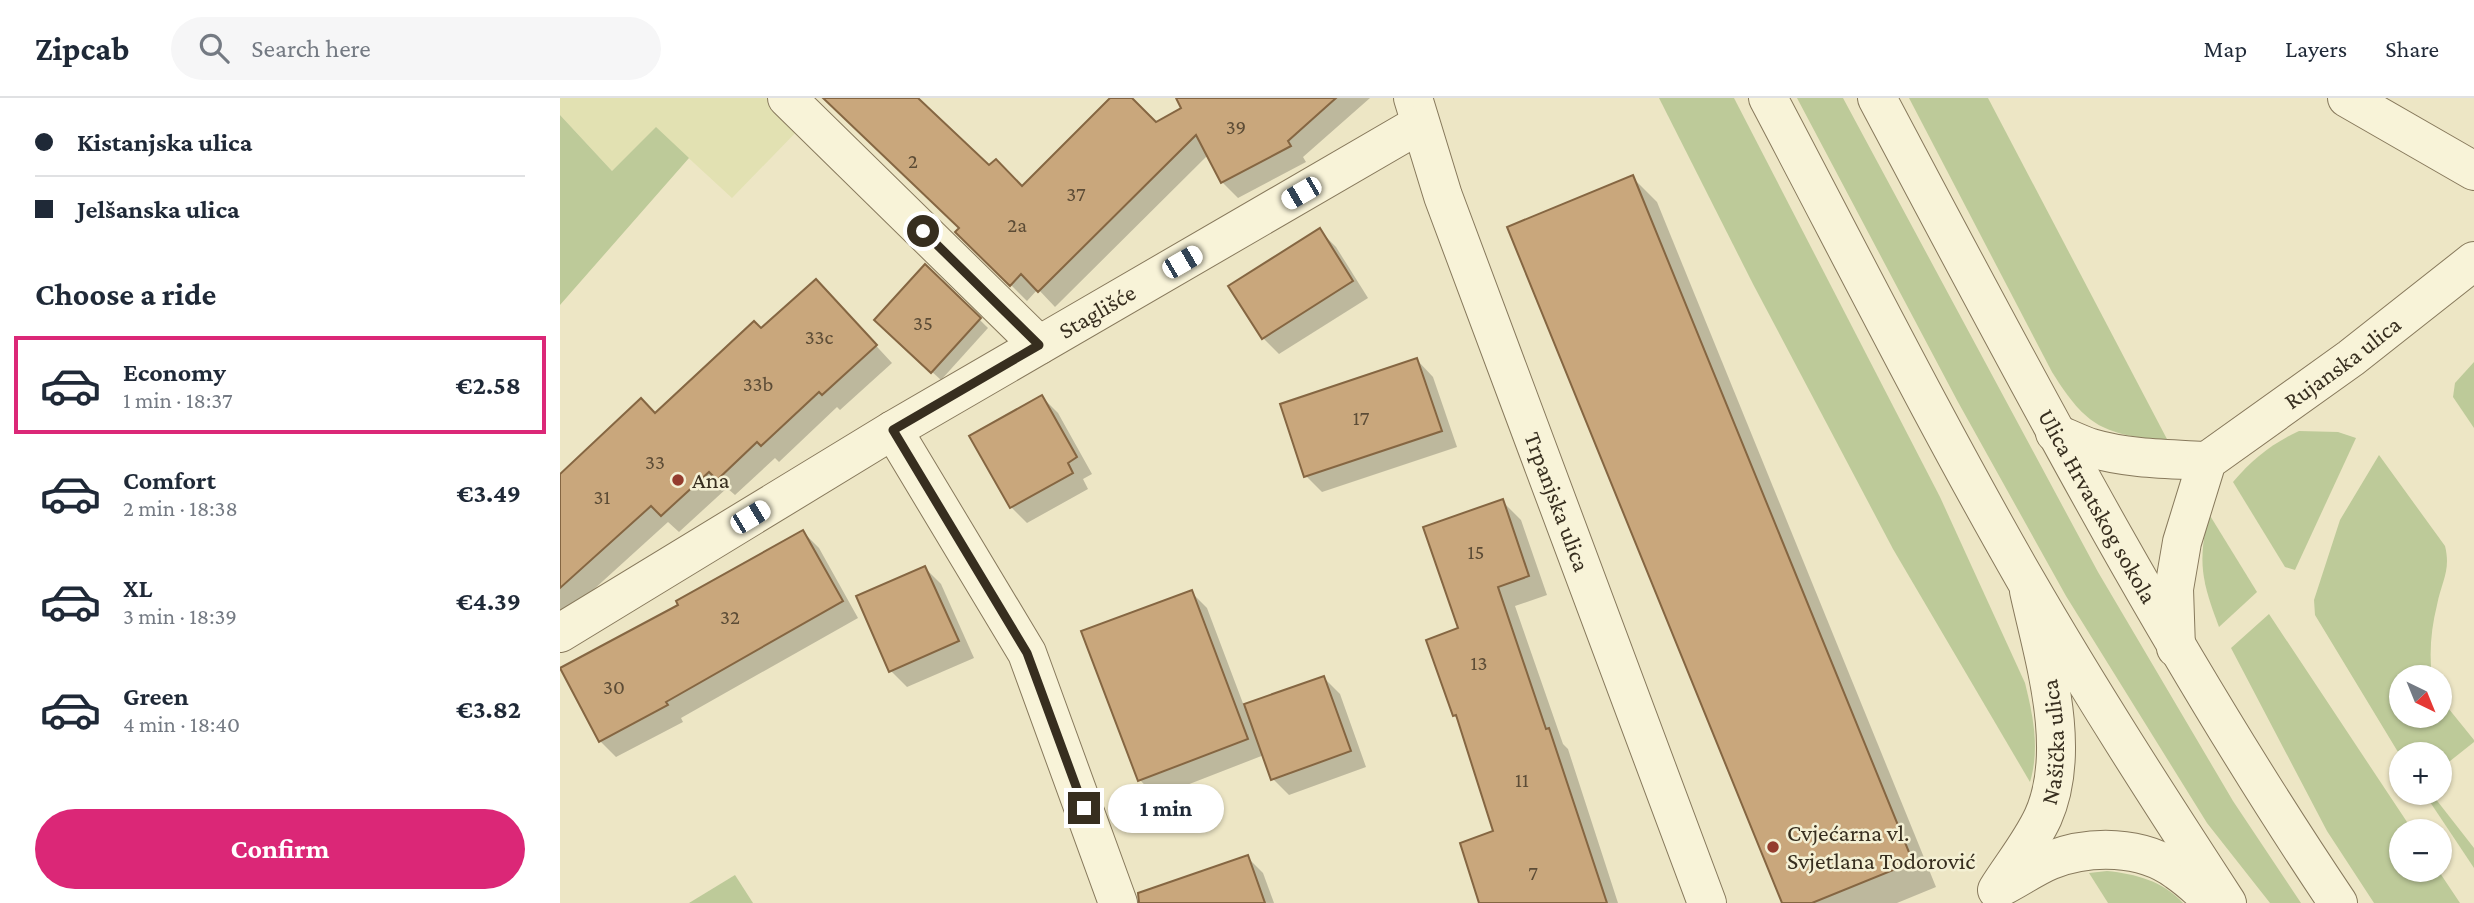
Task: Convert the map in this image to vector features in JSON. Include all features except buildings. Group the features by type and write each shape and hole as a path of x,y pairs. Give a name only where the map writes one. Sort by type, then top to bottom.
{"street":[{"path":"787,98 1039,345"},
{"path":"1768,98 2026,582 2138,766 2227,903"},
{"name":"Ulica Hrvatskog sokola","path":"1877,98 2055,433 2176,648 2338,903"},
{"path":"2347,98 2474,171"},
{"name":"Staglišće","path":"560,633 893,430 1039,345 1416,111"},
{"name":"Trpanjska ulica","path":"1416,111 1453,222 1707,903"},
{"name":"Rujanska ulica","path":"2207,461 2351,358 2474,261"},
{"path":"893,430 1027,653 1118,903"},
{"path":"2055,433 2091,448 2117,453 2207,461 2182,542 2174,589 2176,648"},
{"name":"Našička ulica","path":"1990,896 2043,816 2052,786 2056,742 2050,686 2026,582"},
{"name":"Našička ulica","path":"1990,896 2048,861 2098,850 2130,852 2152,857 2176,870 2214,903"}],"green space":[{"path":"560,98 773,98 802,126 732,198 656,128 612,171 560,115"},
{"path":"1659,98 1734,98 1940,497 2025,683 2035,745 2030,782 1893,549 1753,284"},
{"path":"1797,98 1843,98 2098,572 2233,801 2301,903 2270,903 2207,823 2066,596 1958,402"},
{"path":"1909,98 1988,98 2168,441 2127,435 2099,425 2087,417 2064,391"},
{"path":"560,115 612,171 656,127 689,158 560,305"},
{"path":"2474,362 2474,428 2453,397 2455,383"},
{"path":"2299,431 2338,432 2356,438 2295,570 2285,567 2233,482 2263,452"},
{"path":"2379,455 2445,546 2446,569 2432,632 2431,665 2389,665 2389,728 2452,728 2452,713 2474,742 2452,759 2452,742 2392,742 2315,615 2314,600 2340,520"},
{"path":"2209,514 2257,592 2219,627 2203,572 2203,546"},
{"path":"2269,614 2389,795 2389,805 2396,805 2405,819 2389,819 2389,882 2446,882 2460,903 2374,903 2327,831 2231,648"},
{"path":"2432,805 2440,805 2451,819 2441,819"},
{"path":"2452,820 2474,848 2474,868 2452,835"},
{"path":"2107,871 2128,874 2158,884 2183,903 2108,903 2089,873"},
{"path":"735,875 753,903 689,903"}],"place":[{"name":"Ana","path":"678,480"},
{"name":"Cvjećarna vl. Svjetlana Todorović","path":"1773,847"}],"route":[{"path":"923,231 1039,345 893,430 1027,653 1084,808"}]}
